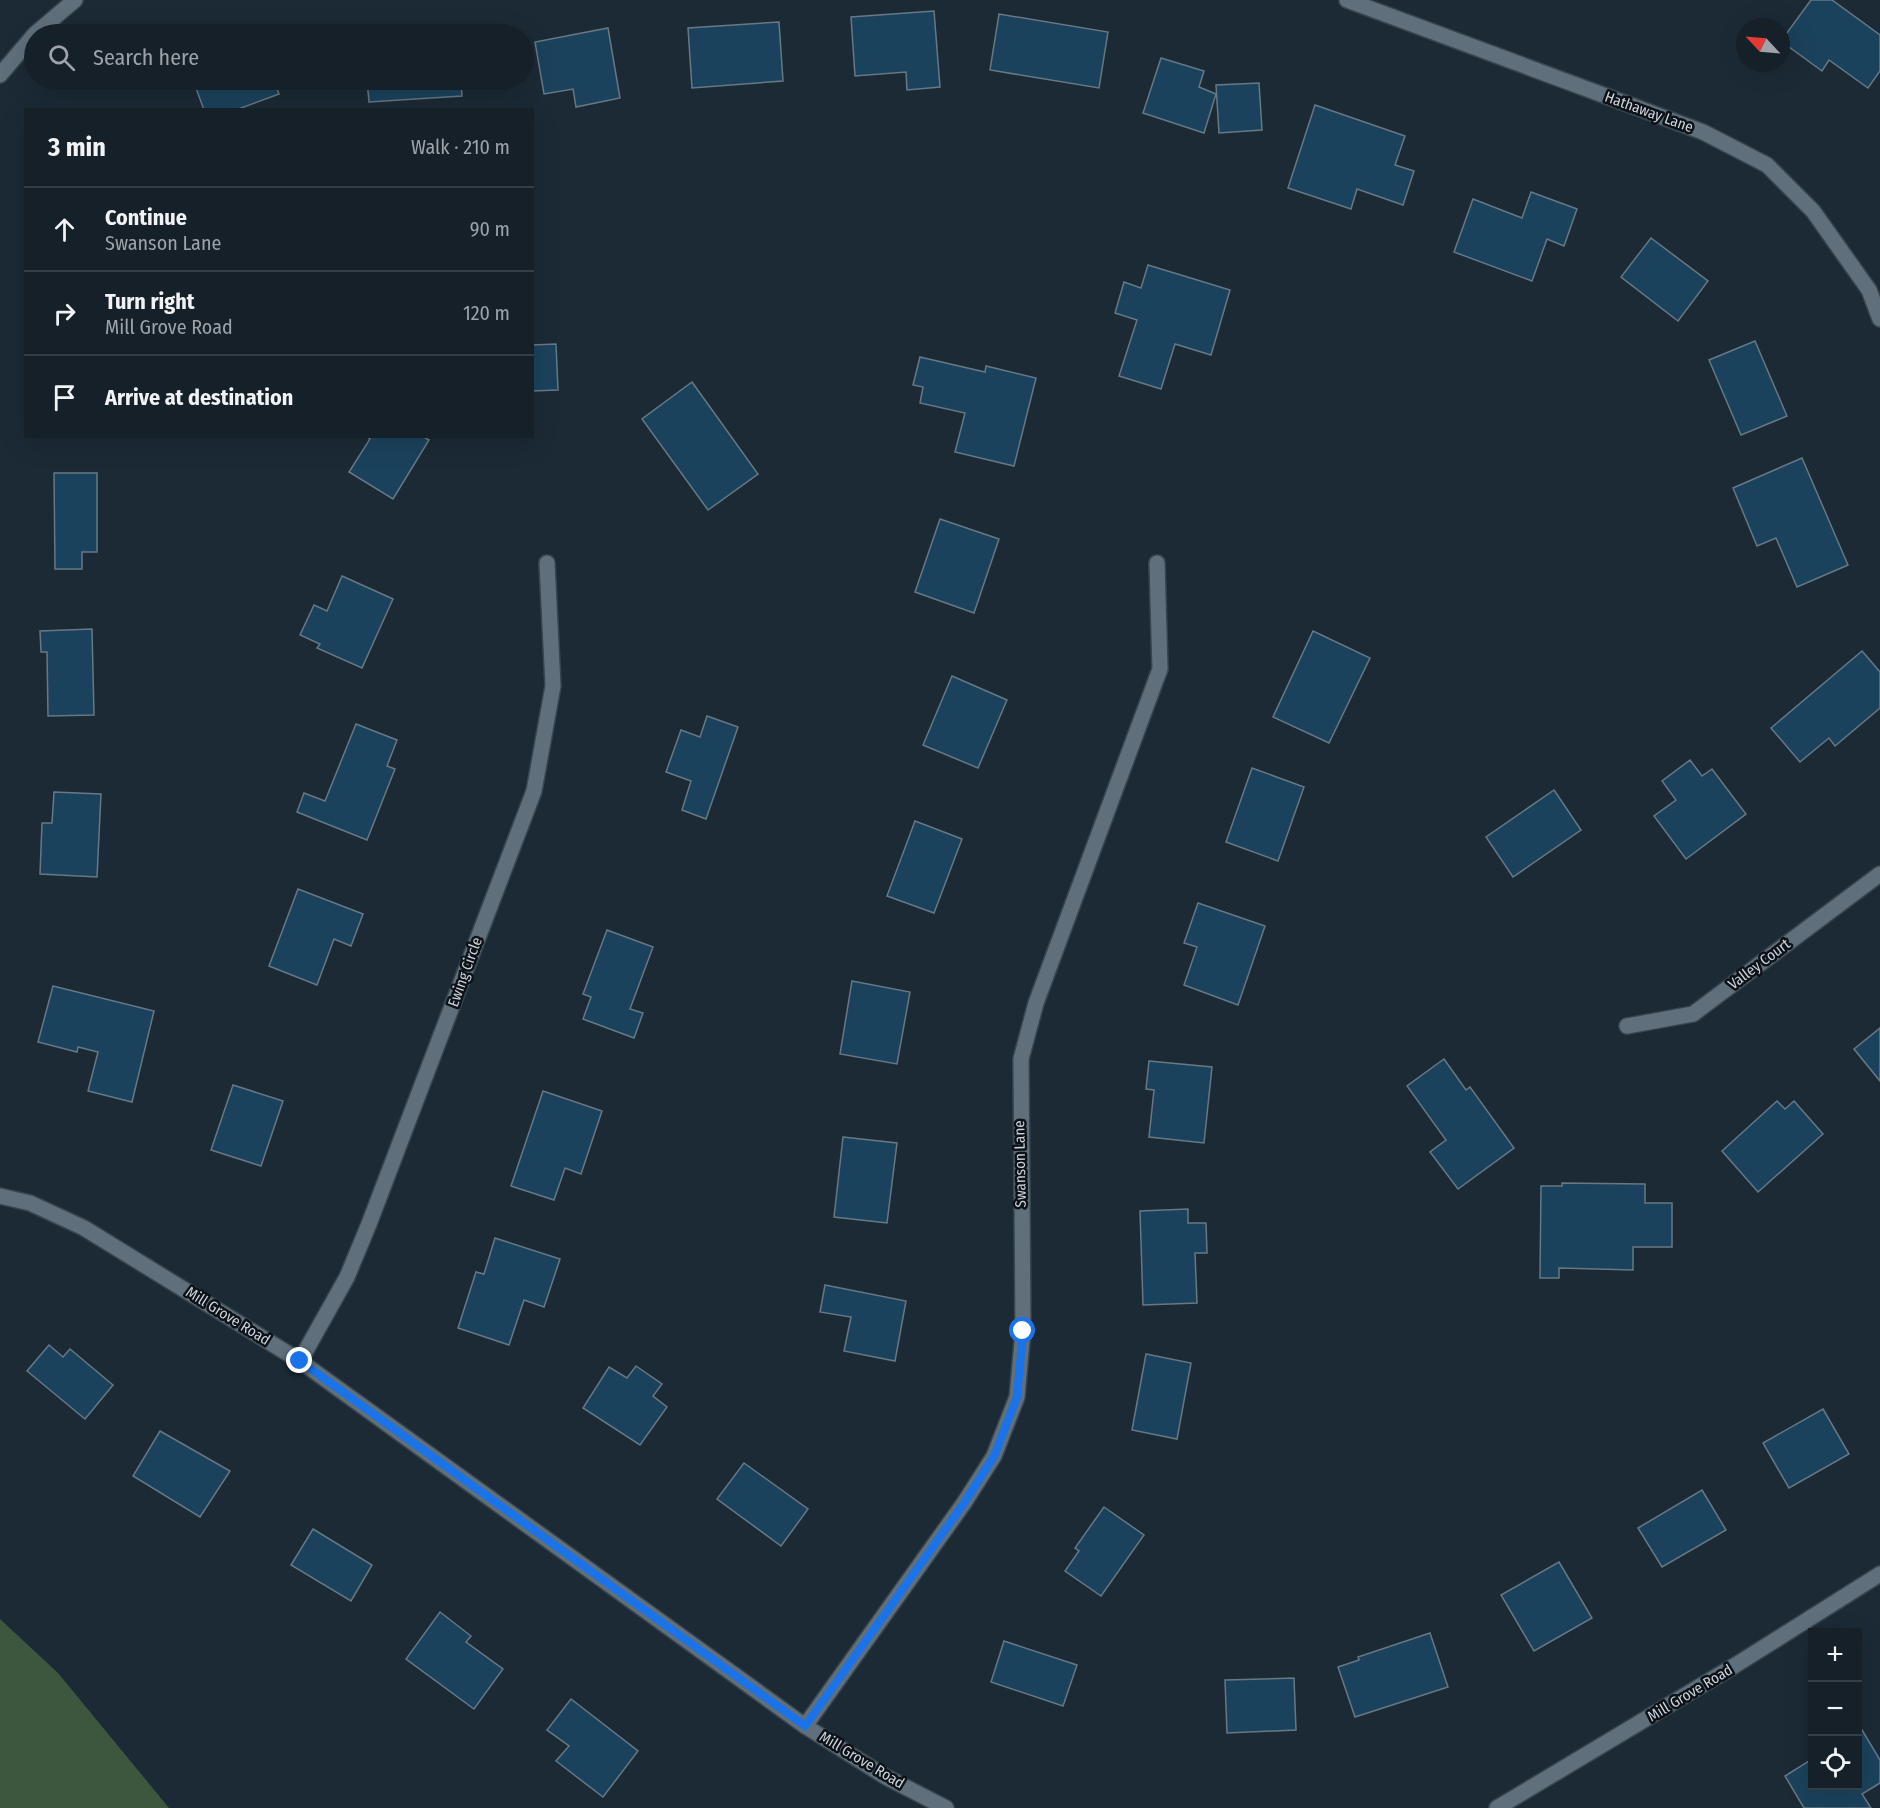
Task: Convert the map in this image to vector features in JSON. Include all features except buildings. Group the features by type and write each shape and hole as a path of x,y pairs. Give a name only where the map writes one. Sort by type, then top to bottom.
{"street":[{"path":"48,24 75,0"},
{"name":"Hathaway Lane","path":"1347,0 1703,132 1767,165 1814,211 1869,290 1880,319"},
{"path":"0,75 24,48"},
{"name":"Ewing Circle","path":"300,1361 346,1277 369,1224 534,791 553,686 547,562"},
{"name":"Swanson Lane","path":"805,1726 976,1484 994,1456 1017,1397 1023,1331 1019,1135 1021,1059 1036,1003 1160,669 1157,563"},
{"name":"Valley Court","path":"1627,1026 1693,1014 1880,874"},
{"name":"Mill Grove Road","path":"0,1196 30,1203 84,1228 300,1361 805,1726 886,1777 946,1808"},
{"name":"Mill Grove Road","path":"1497,1808 1734,1666 1880,1574"}],"green space":[{"path":"0,1619 58,1673 169,1808 0,1808"}],"route":[{"path":"300,1361 805,1726 964,1503 994,1456 1017,1397 1023,1331"}]}
